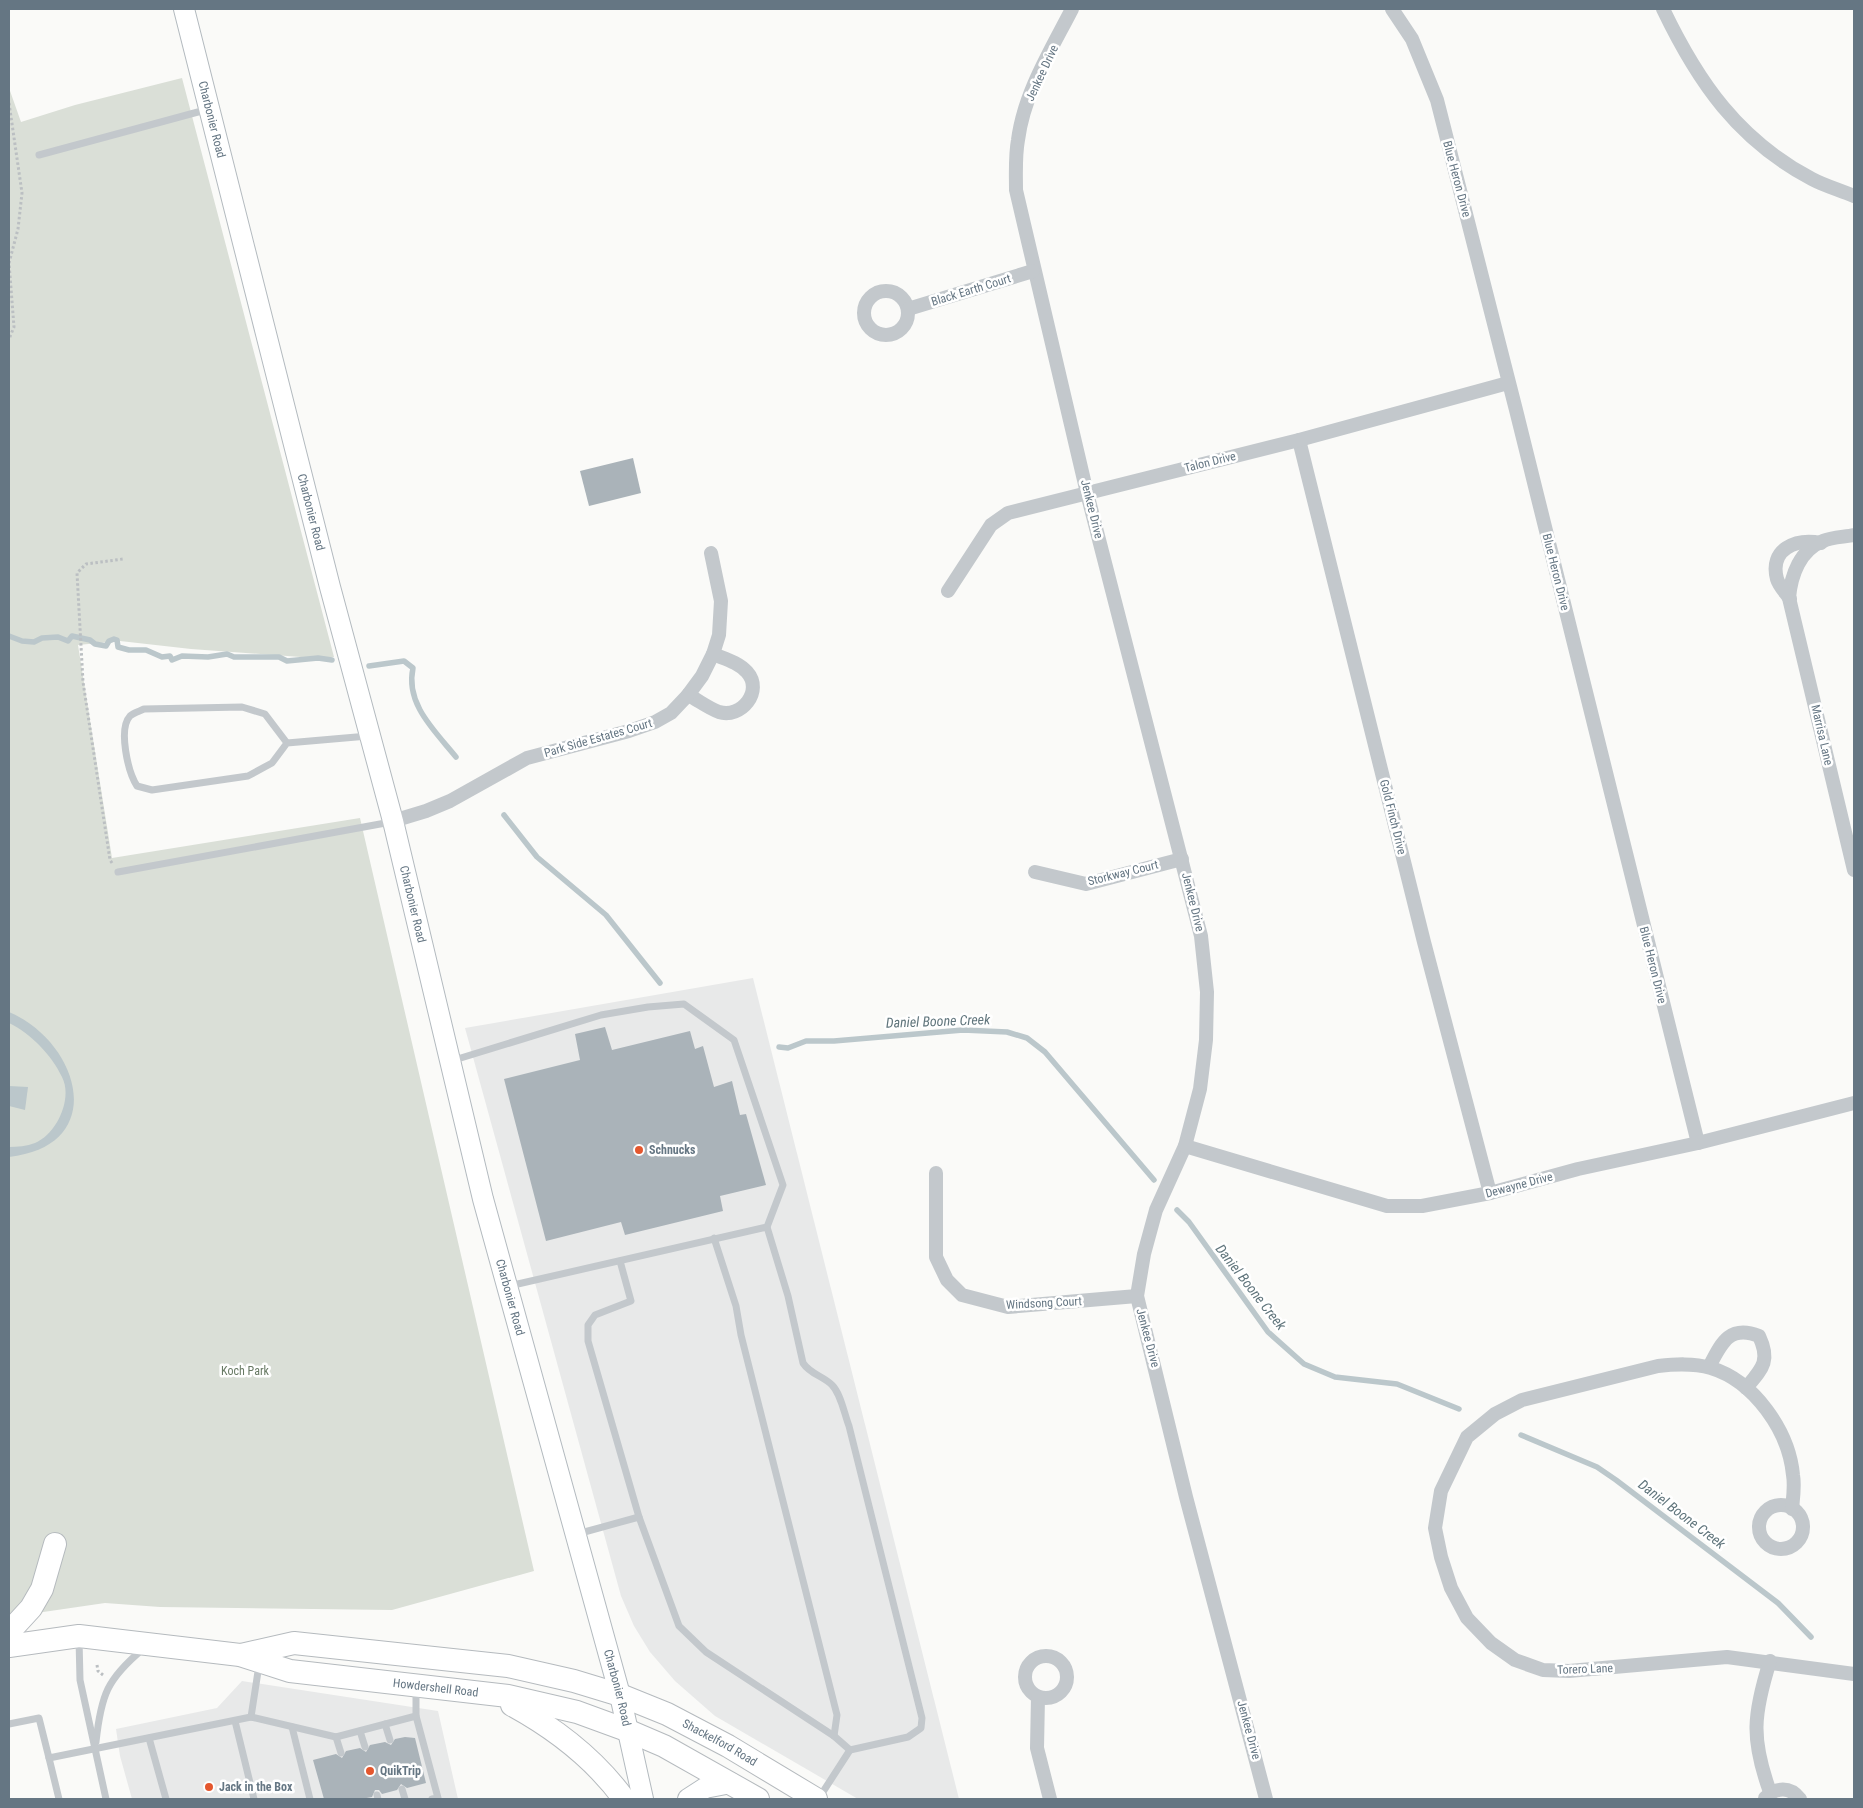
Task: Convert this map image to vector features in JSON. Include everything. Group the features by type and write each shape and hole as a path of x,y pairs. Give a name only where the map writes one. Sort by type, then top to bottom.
{"main road":[{"name":"Charbonier Road","path":"184,9 369,736 393,821 483,1199 620,1695 643,1799"},
{"path":"9,1632 31,1608 42,1589 55,1544"},
{"name":"Howdershell Road","path":"9,1646 79,1636 149,1644 250,1659 290,1671 494,1694 577,1712 629,1731"},
{"name":"Howdershell Road","path":"250,1659 294,1643 508,1666 574,1681 620,1695"},
{"path":"494,1694 541,1720 564,1736 589,1760 624,1799"},
{"name":"Shackelford Road","path":"620,1695 667,1714 720,1742 817,1799"},
{"path":"629,1731 664,1746 758,1799"},
{"path":"688,1799 705,1788 731,1784"}],"street":[{"name":"Jenkee Drive","path":"1072,9 1033,86 1018,139 1016,190 1033,271 1087,493 1201,936 1207,992 1206,1040 1200,1089 1186,1146 1156,1210 1144,1254 1137,1296 1186,1496 1266,1799"},
{"name":"Blue Heron Drive","path":"1392,9 1412,39 1437,100 1698,1143"},
{"path":"1663,9 1693,68 1738,127 1774,156 1812,179 1854,196"},
{"name":"Black Earth Court","path":"908,309 1033,271"},
{"name":"Talon Drive","path":"948,591 991,525 1008,513 1299,440 1508,383"},
{"name":"Gold Finch Drive","path":"1299,440 1424,942 1490,1193"},
{"name":"Marrisa Lane","path":"1854,536 1821,543 1811,549 1795,569 1790,584 1790,600 1854,870"},
{"name":"Marrisa Lane","path":"1790,600 1777,581 1775,568 1781,551 1790,544 1807,540 1821,543"},
{"name":"Park Side Estates Court","path":"393,821 450,801 527,758 594,741 655,722 670,713 688,695 702,676 713,654 719,635 721,601 711,553"},
{"path":"688,695 719,712 734,713 745,706 752,695 753,683 748,673 737,664 713,654"},
{"name":"Storkway Court","path":"1035,872 1086,884 1182,859"},
{"name":"Dewayne Drive","path":"1186,1146 1387,1206 1422,1206 1490,1193 1578,1169 1698,1143 1854,1103"},
{"name":"Windsong Court","path":"936,1173 936,1257 947,1280 962,1295 1008,1307 1137,1296"},
{"path":"1709,1367 1722,1342 1733,1334 1747,1331 1760,1336 1766,1350 1765,1362 1746,1388"},
{"name":"Torero Lane","path":"1792,1509 1794,1475 1788,1452 1777,1427 1762,1404 1746,1388 1730,1376 1709,1367 1681,1363 1658,1366 1522,1400 1495,1414 1467,1437 1441,1491 1435,1528 1441,1557 1451,1588 1467,1618 1491,1643 1515,1660 1543,1670 1569,1672 1727,1658 1770,1661 1854,1674"},
{"path":"1770,1661 1760,1693 1756,1741 1759,1761 1767,1796 1786,1789 1793,1792 1800,1799"},
{"path":"1038,1697 1037,1748 1050,1799"}],"lane":[{"path":"39,155 209,109"},
{"path":"287,743 265,714 242,707 144,709 130,716 123,728 130,776 136,786 152,790 248,776 272,763 287,743 369,736"},
{"path":"118,872 393,821"},
{"path":"450,1061 601,1015 648,1007 684,1004 734,1040 783,1184 767,1226 788,1296 803,1363 807,1369 827,1381 837,1391 849,1426 872,1526 922,1718 921,1728 908,1737 850,1750 817,1799"},
{"path":"507,1287 767,1226"},
{"path":"714,1238 736,1306 741,1335 837,1716 834,1736"},
{"path":"620,1261 631,1301 595,1315 588,1325 588,1341 639,1517 679,1626 706,1652 834,1736 850,1750"},
{"path":"577,1534 639,1517"},
{"path":"79,1636 80,1680 106,1799"},
{"path":"96,1747 99,1714 107,1688 120,1668 149,1644"},
{"path":"250,1659 251,1717"},
{"path":"416,1686 416,1716 438,1798 432,1799"},
{"path":"49,1758 251,1717 336,1737 416,1716"},
{"path":"9,1724 39,1718 59,1799"},
{"path":"235,1721 254,1799"},
{"path":"385,1724 390,1740"},
{"path":"292,1726 310,1799"},
{"path":"360,1731 365,1747"},
{"path":"336,1737 341,1753"},
{"path":"150,1738 166,1799"},
{"path":"402,1789 405,1799"}],"path":[{"path":"9,104 22,193 18,229 9,263 14,327 9,339"},
{"path":"118,872 110,860 83,682 77,573 86,564 123,560"},
{"path":"97,1666 98,1672 104,1675"}],"shaded area":[{"path":"753,978 959,1799 858,1799 715,1716 675,1681 650,1652 634,1626 621,1596 465,1028"},
{"path":"9,1012 34,1027 53,1046 67,1069 74,1092 72,1114 61,1134 41,1149 9,1157 9,1147 35,1143 50,1132 61,1115 66,1095 65,1085 58,1069 40,1045 9,1023"},
{"path":"9,1086 28,1087 25,1110 9,1106"},
{"path":"242,1681 438,1711 458,1799 132,1799 120,1756 116,1729 217,1708"}],"green space":[{"name":"Koch Park","path":"182,78 334,657 314,658 191,649 120,641 78,645 112,858 360,818 534,1571 392,1610 160,1607 105,1603 9,1617 9,88 21,122 75,105"}],"building":[{"path":"633,458 641,493 589,506 580,471"},
{"name":"Schnucks","path":"605,1027 612,1050 690,1031 695,1049 703,1046 714,1087 732,1081 740,1115 746,1114 766,1185 720,1196 723,1211 625,1235 621,1222 546,1241 504,1079 580,1060 575,1034"},
{"name":"QuikTrip","path":"415,1738 426,1783 407,1788 401,1784 397,1790 382,1794 379,1790 375,1790 372,1797 361,1799 324,1799 313,1760 336,1754 342,1758 346,1751 360,1748 366,1752 370,1745 385,1742 391,1745 395,1739"}],"waterway":[{"name":"Daniel Boone Creek","path":"9,636 22,641 34,642 42,638 58,637 68,641 72,636 106,646 109,641 114,639 117,640 118,647 129,650 146,650 162,657 170,656 172,660 182,656 208,657 227,654 234,657 279,657 287,661 318,658 332,660"},
{"name":"Daniel Boone Creek","path":"369,666 404,661 413,668 413,693 418,705 431,727 456,757"},
{"name":"Daniel Boone Creek","path":"504,815 537,857 606,915 660,983"},
{"name":"Daniel Boone Creek","path":"779,1047 788,1048 806,1041 834,1041 963,1030 1007,1032 1027,1038 1045,1052 1154,1180"},
{"name":"Daniel Boone Creek","path":"1177,1210 1189,1222 1268,1332 1304,1364 1335,1377 1397,1384 1459,1409"},
{"name":"Daniel Boone Creek","path":"1521,1435 1597,1467 1616,1480 1778,1603 1811,1637"}],"place":[{"name":"Schnucks","path":"639,1150"},
{"name":"QuikTrip","path":"370,1771"},
{"name":"Jack in the Box","path":"209,1787"}]}
